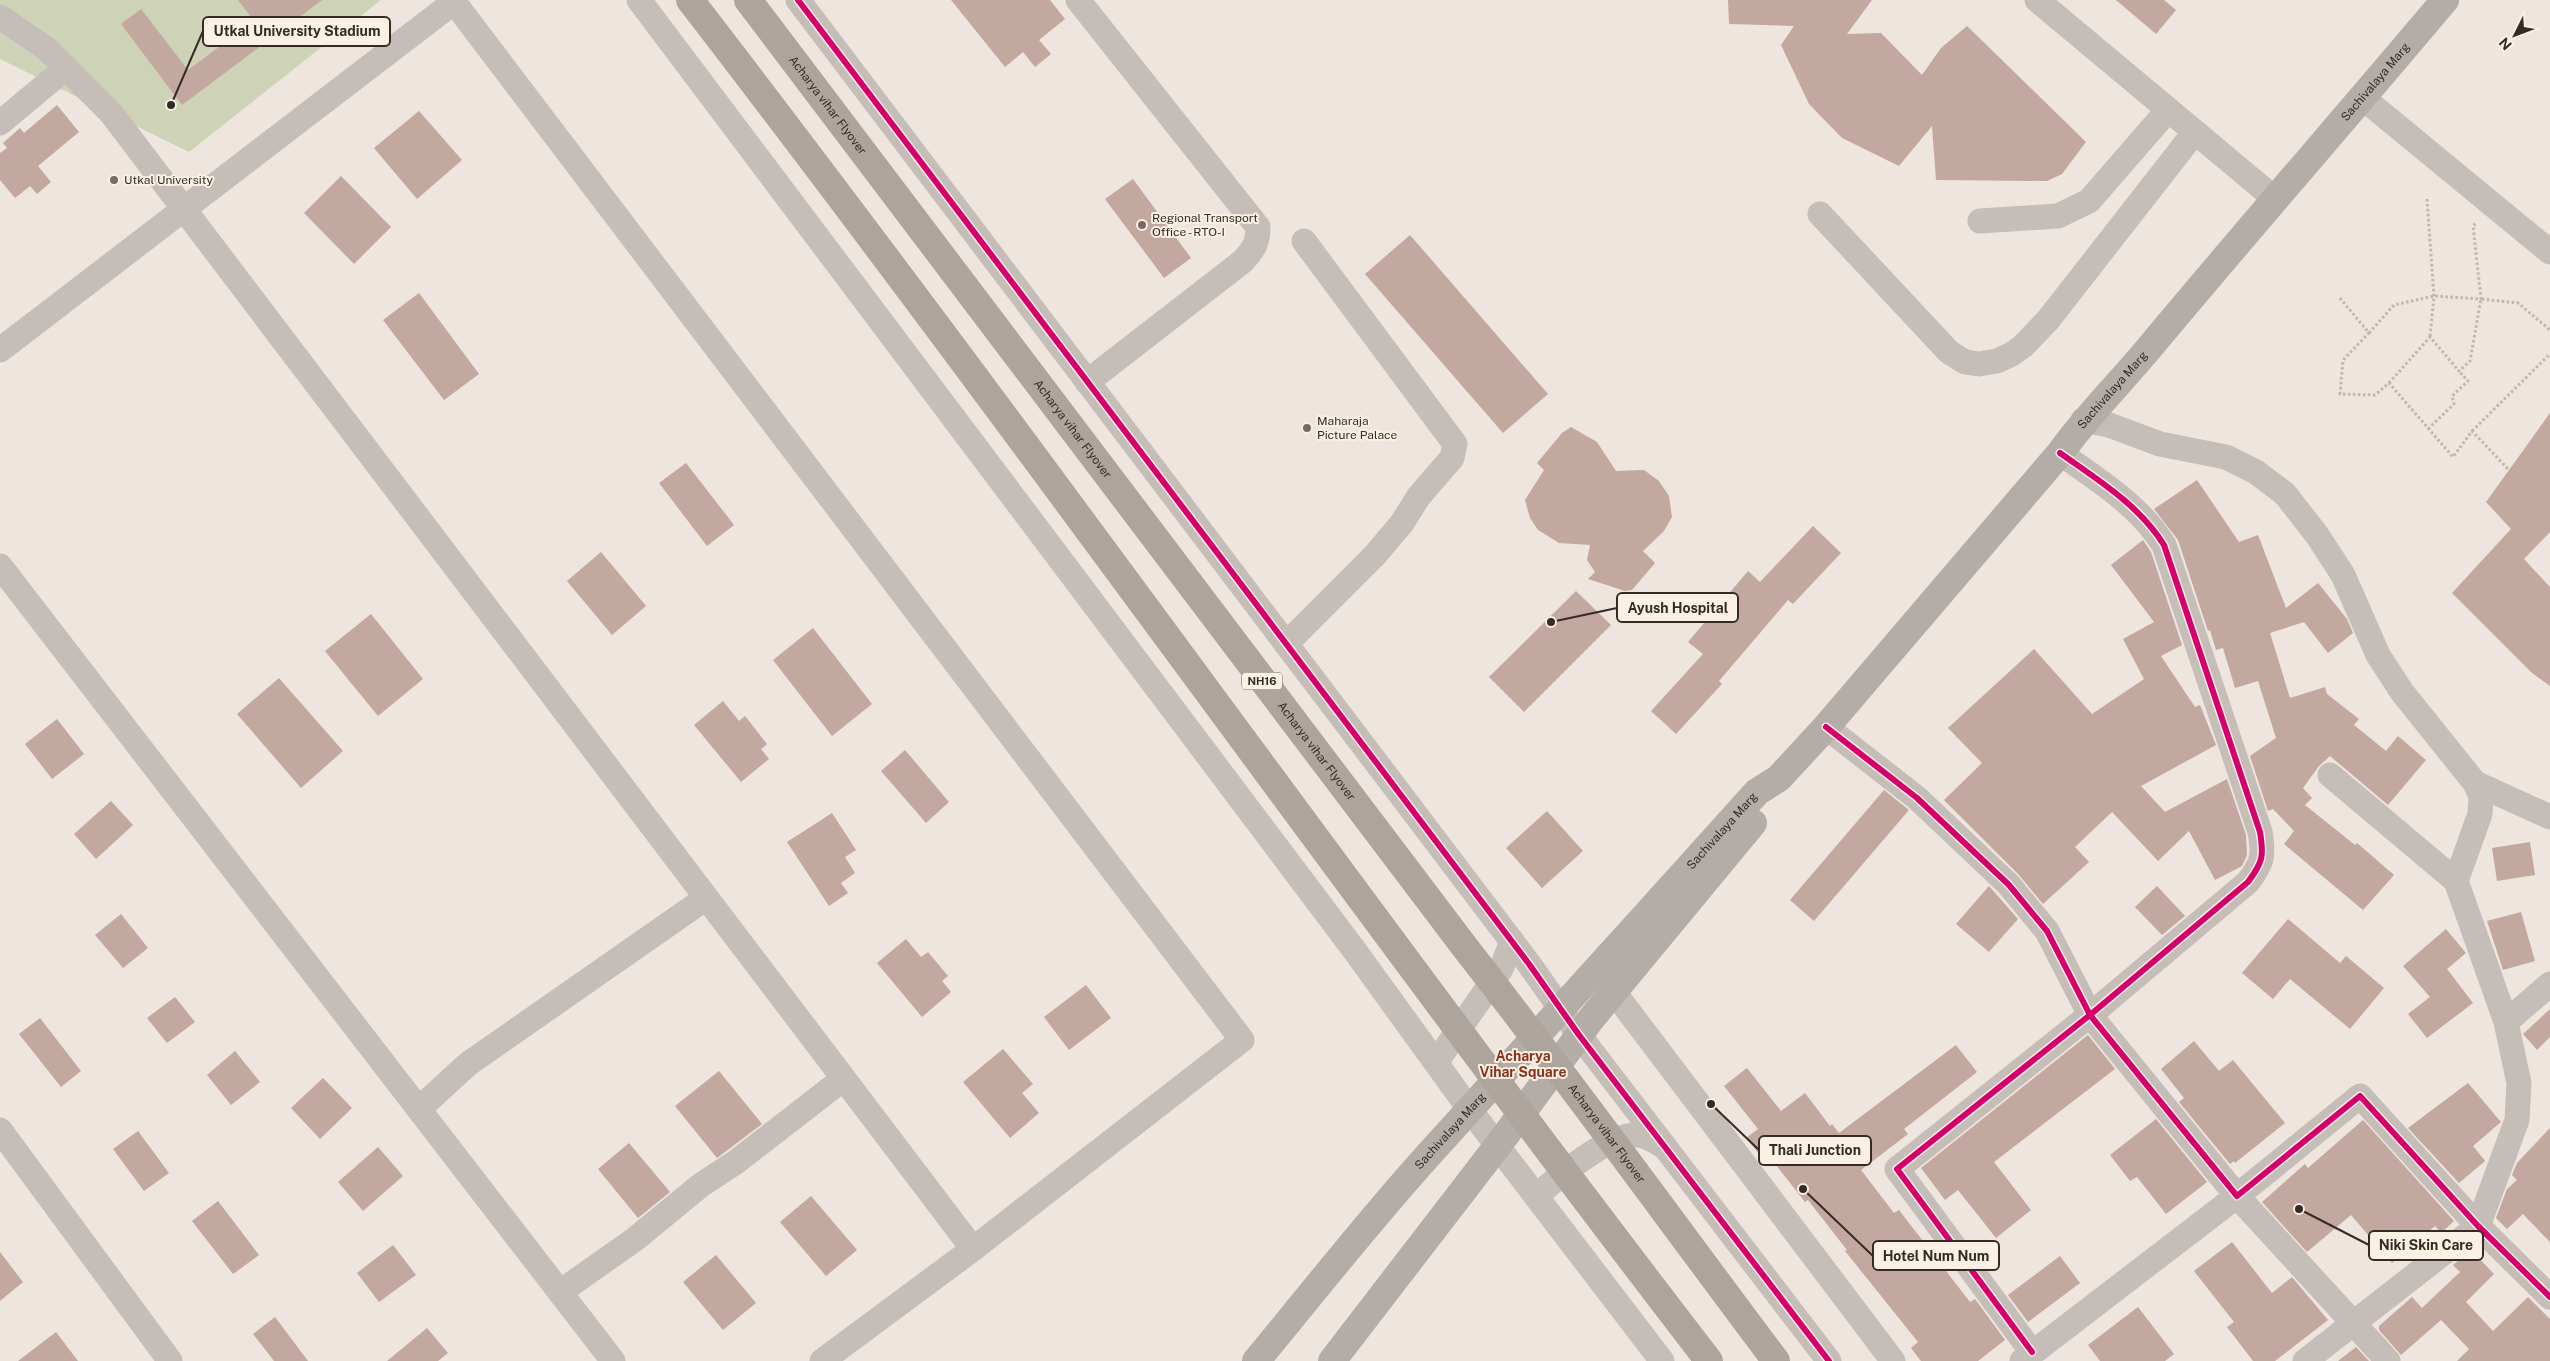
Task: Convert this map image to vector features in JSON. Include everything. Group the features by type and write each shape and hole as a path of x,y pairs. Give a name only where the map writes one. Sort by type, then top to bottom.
{"highway":[{"path":"690,0 820,169 1413,969 1709,1361"},
{"name":"Acharya vihar Flyover","path":"748,0 1461,942 1553,1060 1680,1235 1776,1361"}],"main road":[{"name":"Sachivalaya Marg","path":"1256,1361 1432,1152 1560,1009 1615,951 1757,792 1779,778 1826,727 2060,454 2083,420 2138,362 2274,198 2363,98 2446,0"},
{"name":"Sachivalaya Marg","path":"1332,1361 1499,1144 1579,1035 1772,799 1779,778"}],"street":[{"path":"640,0 1437,1061 1470,1110 1499,1144 1662,1361"},
{"path":"798,0 1512,941 1579,1035 1829,1361"},
{"path":"1078,0 1258,227 1258,240 1253,250 1243,260 1087,382"},
{"path":"2037,0 2274,198"},
{"path":"0,350 454,2 700,324 1030,764 1242,1040 973,1250 822,1361"},
{"path":"0,17 47,48 110,113 973,1250"},
{"path":"0,123 66,68"},
{"path":"2363,98 2550,252"},
{"path":"1980,221 2058,216 2089,201 2168,110"},
{"path":"1820,214 1949,352 1964,362 1979,364 1997,361 2012,354 2048,320 2194,133"},
{"path":"1286,644 1375,555 1402,523 1419,496 1452,458 1456,444 1304,242"},
{"path":"2083,420 2109,425 2160,444 2226,457 2256,472 2285,494 2318,536 2342,575 2378,655 2402,692 2475,783 2481,796 2480,814 2456,881"},
{"path":"2060,454 2116,492 2152,525 2164,545 2248,794 2260,832 2264,854 2258,869 2248,882 2090,1014 1897,1169 2027,1356 2238,1196 2360,1096 2478,1226 2550,1297"},
{"path":"0,566 613,1361"},
{"path":"1826,727 1917,798 2009,885 2047,931 2090,1014 2238,1196 2388,1361"},
{"path":"2305,1361 2352,1322 2478,1226 2516,1120 2519,1083 2506,1022 2456,881 2330,776"},
{"path":"2475,783 2550,818"},
{"path":"419,1109 468,1064 706,898"},
{"path":"1437,1061 1501,969 1512,941"},
{"path":"2506,1022 2550,984"},
{"path":"1614,992 1893,1361"},
{"path":"560,1292 634,1240 701,1185 736,1162 843,1079"},
{"path":"0,1130 170,1361"},
{"path":"1537,1196 1560,1174 1608,1144 1625,1137 1644,1136 1666,1148"}],"path":[{"path":"2427,199 2434,296 2430,337 2389,383 2375,394 2340,394 2343,360 2394,305 2434,296 2518,303 2550,330"},
{"path":"2459,371 2470,361 2481,299 2473,226 2492,204"},
{"path":"2340,298 2369,332"},
{"path":"2428,429 2454,404 2452,396 2468,381 2430,337"},
{"path":"2389,383 2453,457 2472,432 2550,354"},
{"path":"2472,432 2509,470"}],"green space":[{"path":"0,0 381,0 189,152 0,59"}],"building":[{"path":"238,0 322,0 182,105 121,24 141,9 188,70 254,21"},
{"path":"951,0 1050,0 1065,19 1039,40 1051,54 1035,67 1023,52 1005,67"},
{"path":"1728,0 1872,0 1847,34 1881,33 1922,75 1941,48 1967,26 2086,142 2062,174 2047,181 1936,180 1932,126 1899,166 1842,138 1809,104 1781,45 1794,26 1729,24"},
{"path":"2116,0 2164,0 2176,10 2156,34"},
{"path":"57,105 79,132 38,166 51,182 37,194 30,186 15,198 0,180 0,153 7,148 3,143 20,128 24,133"},
{"path":"419,111 462,160 417,199 374,148"},
{"path":"341,176 391,227 354,264 304,213"},
{"path":"1133,179 1191,258 1164,278 1105,199"},
{"path":"1410,235 1548,394 1503,433 1365,274"},
{"path":"419,293 479,374 444,400 383,320"},
{"path":"2550,413 2550,532 2524,559 2550,587 2550,686 2532,673 2452,593 2511,529 2486,502"},
{"path":"1571,427 1597,442 1616,471 1644,470 1659,481 1669,496 1672,517 1664,531 1643,551 1655,563 1632,590 1625,591 1588,579 1595,572 1587,560 1590,545 1559,543 1538,530 1530,518 1525,500 1544,470 1537,463 1562,433"},
{"path":"686,463 734,525 707,546 659,483"},
{"path":"2197,480 2239,542 2258,535 2286,608 2318,583 2347,619 2353,633 2328,653 2304,622 2270,633 2290,698 2325,687 2327,694 2359,719 2354,725 2386,751 2398,736 2426,760 2388,805 2330,756 2319,766 2303,788 2312,798 2305,805 2355,845 2357,843 2394,875 2363,910 2284,844 2294,831 2273,809 2268,811 2250,756 2276,738 2258,681 2235,688 2223,648 2216,650 2210,630 2208,631 2178,540 2154,509"},
{"path":"1813,526 1841,553 1793,604 1788,600 1719,681 1722,684 1676,734 1651,711 1703,654 1688,642 1748,571 1760,582"},
{"path":"2143,540 2151,552 2182,645 2161,656 2195,707 2200,705 2216,745 2141,786 2165,812 2227,779 2246,835 2247,855 2242,866 2215,880 2189,831 2158,861 2112,812 2075,847 2089,862 2043,904 2019,875 1944,800 1982,763 1948,728 2034,649 2092,714 2144,679 2123,639 2154,622 2111,565"},
{"path":"601,552 646,606 612,635 567,581"},
{"path":"1576,591 1611,625 1524,712 1489,677"},
{"path":"371,614 423,679 378,716 325,651"},
{"path":"813,628 872,704 832,736 773,660"},
{"path":"279,678 343,751 301,788 237,714"},
{"path":"723,701 739,721 745,716 767,744 761,749 769,759 741,782 694,725"},
{"path":"57,719 84,754 52,779 25,744"},
{"path":"905,750 949,802 926,823 881,771"},
{"path":"1884,790 1909,810 1814,921 1790,900"},
{"path":"111,801 133,825 96,859 74,834"},
{"path":"1547,811 1583,851 1542,888 1506,848"},
{"path":"832,813 856,850 845,857 855,873 841,883 848,893 829,906 787,842"},
{"path":"2530,842 2535,875 2497,881 2492,848"},
{"path":"1989,886 2018,919 1989,952 1956,924"},
{"path":"2157,886 2185,916 2162,935 2135,907"},
{"path":"2521,912 2535,961 2503,970 2487,921"},
{"path":"121,914 148,948 123,968 95,935"},
{"path":"2288,919 2340,963 2346,956 2384,988 2350,1029 2290,979 2273,999 2242,973"},
{"path":"2446,929 2466,953 2447,969 2473,1003 2427,1038 2408,1014 2430,997 2403,966"},
{"path":"906,939 921,957 928,952 948,976 942,981 951,992 922,1017 877,963"},
{"path":"1086,985 1111,1018 1069,1050 1044,1017"},
{"path":"175,997 195,1022 167,1043 147,1018"},
{"path":"2550,1009 2550,1037 2537,1050 2523,1034"},
{"path":"40,1018 81,1071 61,1087 19,1034"},
{"path":"2088,1035 2115,1069 1994,1162 2031,1210 1996,1238 1958,1190 1945,1200 1921,1168"},
{"path":"2194,1041 2219,1071 2233,1060 2285,1123 2235,1163 2234,1161 2230,1164 2179,1102 2184,1098 2161,1069"},
{"path":"1956,1045 1977,1072 1904,1129 1908,1134 1861,1170 1894,1213 1899,1210 1970,1302 1975,1299 2005,1340 1978,1361 1921,1361 1911,1348 1918,1342 1845,1251 1847,1250 1808,1200 1805,1202 1769,1156 1764,1160 1746,1138 1758,1129 1724,1086 1747,1068 1781,1111 1805,1093 1830,1126 1832,1124 1839,1133"},
{"path":"1003,1049 1033,1084 1022,1093 1039,1113 1010,1138 963,1082"},
{"path":"235,1051 260,1082 231,1105 207,1075"},
{"path":"719,1071 762,1124 717,1158 675,1106"},
{"path":"323,1078 352,1108 320,1139 291,1108"},
{"path":"2468,1083 2501,1122 2473,1146 2485,1161 2459,1183 2408,1128"},
{"path":"2156,1119 2207,1182 2166,1214 2137,1177 2130,1181 2110,1155"},
{"path":"2363,1120 2454,1221 2441,1233 2435,1226 2392,1263 2351,1215 2307,1252 2262,1202 2305,1164 2308,1168"},
{"path":"2550,1128 2550,1242 2523,1214 2507,1229 2496,1218 2507,1189 2517,1180 2512,1175 2517,1163"},
{"path":"138,1131 169,1173 144,1191 113,1149"},
{"path":"629,1143 670,1192 638,1218 598,1169"},
{"path":"378,1147 403,1176 363,1211 338,1182"},
{"path":"811,1196 857,1250 826,1276 780,1222"},
{"path":"218,1201 259,1255 233,1274 192,1221"},
{"path":"2232,1242 2272,1293 2292,1277 2328,1320 2275,1361 2253,1361 2227,1327 2234,1322 2194,1271"},
{"path":"393,1245 416,1275 379,1302 357,1273"},
{"path":"2471,1250 2494,1274 2466,1302 2493,1331 2528,1297 2550,1319 2550,1361 2457,1361 2469,1349 2441,1320 2401,1355 2379,1330 2379,1326 2412,1297 2422,1308 2460,1272 2453,1265"},
{"path":"0,1252 23,1282 0,1301"},
{"path":"716,1255 756,1303 723,1330 683,1282"},
{"path":"2060,1256 2080,1283 2028,1322 2008,1295"},
{"path":"2138,1307 2174,1354 2165,1361 2100,1361 2088,1345"},
{"path":"275,1317 308,1361 274,1361 253,1334"},
{"path":"427,1328 448,1353 438,1361 387,1361"},
{"path":"56,1332 78,1361 18,1361"},
{"path":"2356,1347 2369,1361 2338,1361"}],"cycle path":[{"path":"798,0 1529,964 1579,1035 1829,1361"},
{"path":"1826,727 1917,798 2009,885 2047,931 2090,1015 2248,882 2257,869 2261,858 2260,832 2164,545 2130,505 2103,483 2060,453"},
{"path":"2032,1352 1897,1169 2090,1015 2237,1196 2360,1096 2478,1226 2550,1297"}],"place":[{"name":"Utkal University Stadium","path":"171,105"},
{"name":"Utkal University","path":"114,180"},
{"name":"Regional Transport Office - RTO-I","path":"1142,225"},
{"name":"Maharaja Picture Palace","path":"1307,428"},
{"name":"Ayush Hospital","path":"1551,622"},
{"name":"Thali Junction","path":"1711,1104"},
{"name":"Hotel Num Num","path":"1803,1189"},
{"name":"Niki Skin Care","path":"2299,1209"}],"district":[{"name":"Acharya Vihar Square","path":"1523,1064"}]}
